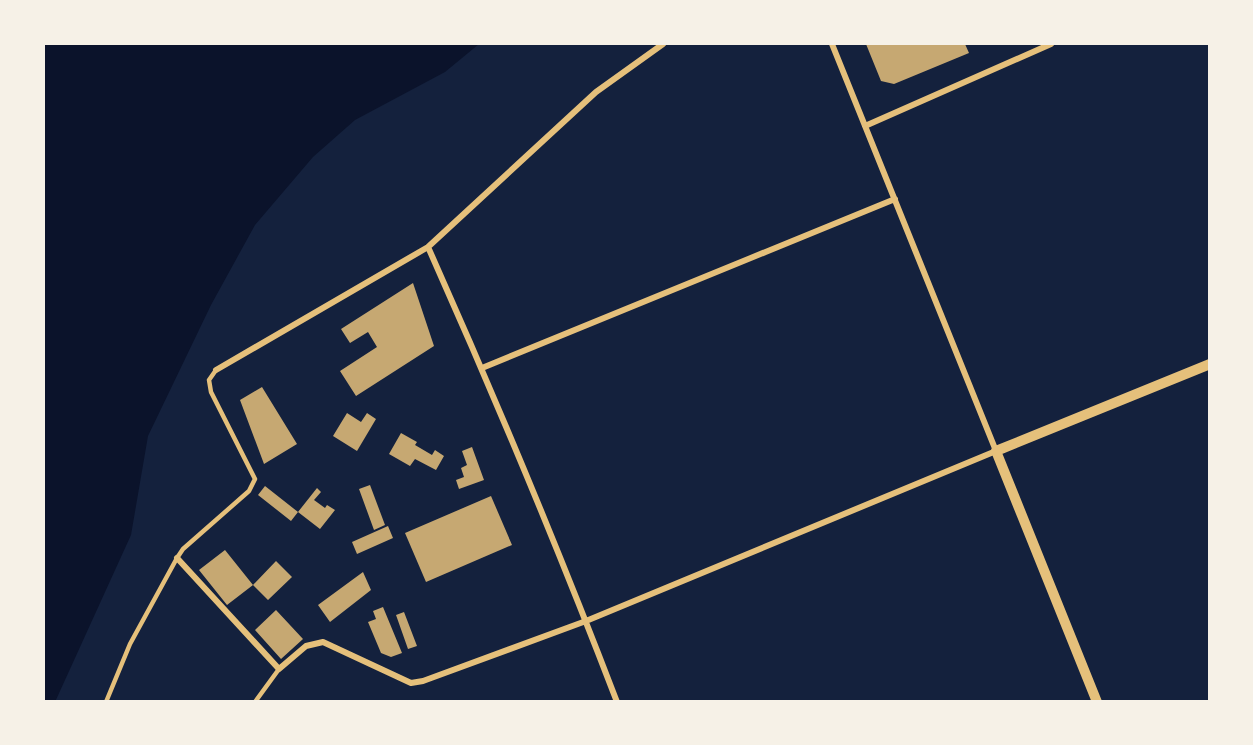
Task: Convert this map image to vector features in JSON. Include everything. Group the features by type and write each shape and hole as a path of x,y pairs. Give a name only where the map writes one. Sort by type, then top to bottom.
{"street":[{"path":"216,370 428,247 596,92 663,44"},
{"path":"832,44 1097,702"},
{"path":"865,126 1051,44"},
{"path":"482,368 895,199"},
{"path":"428,247 482,368 586,621 616,702"},
{"path":"177,558 279,669 306,646 324,642 411,683 423,681 586,621 1209,364"}],"lane":[{"path":"106,702 130,644 183,549 249,491 255,480 211,392 209,380 216,370"},
{"path":"255,702 279,669"}],"water":[{"path":"44,44 479,44 445,72 355,120 313,157 255,225 211,305 148,436 131,535 55,702 44,701"}],"building":[{"path":"866,44 965,44 969,53 894,84 881,81"},
{"path":"413,283 434,346 356,396 340,371 377,347 368,332 350,343 341,329"},
{"path":"262,387 297,444 264,464 240,400"},
{"path":"347,413 361,422 367,413 376,419 357,451 333,436"},
{"path":"401,433 417,442 415,445 432,455 435,450 444,456 436,470 415,459 410,466 389,454"},
{"path":"472,447 484,480 459,489 456,480 464,477 461,468 467,465 462,451"},
{"path":"370,485 385,525 374,530 359,489"},
{"path":"265,486 298,512 291,521 258,495"},
{"path":"317,488 321,492 314,500 325,508 327,505 335,510 320,529 298,512"},
{"path":"491,496 512,545 426,582 405,533"},
{"path":"388,526 393,538 357,554 352,542"},
{"path":"225,550 253,585 227,605 199,570"},
{"path":"276,561 292,577 268,600 253,585"},
{"path":"363,572 371,590 330,622 318,605"},
{"path":"383,607 402,653 391,657 381,653 368,622 376,619 373,611"},
{"path":"276,610 303,639 281,659 255,630"},
{"path":"404,612 417,646 408,649 396,615"}]}
